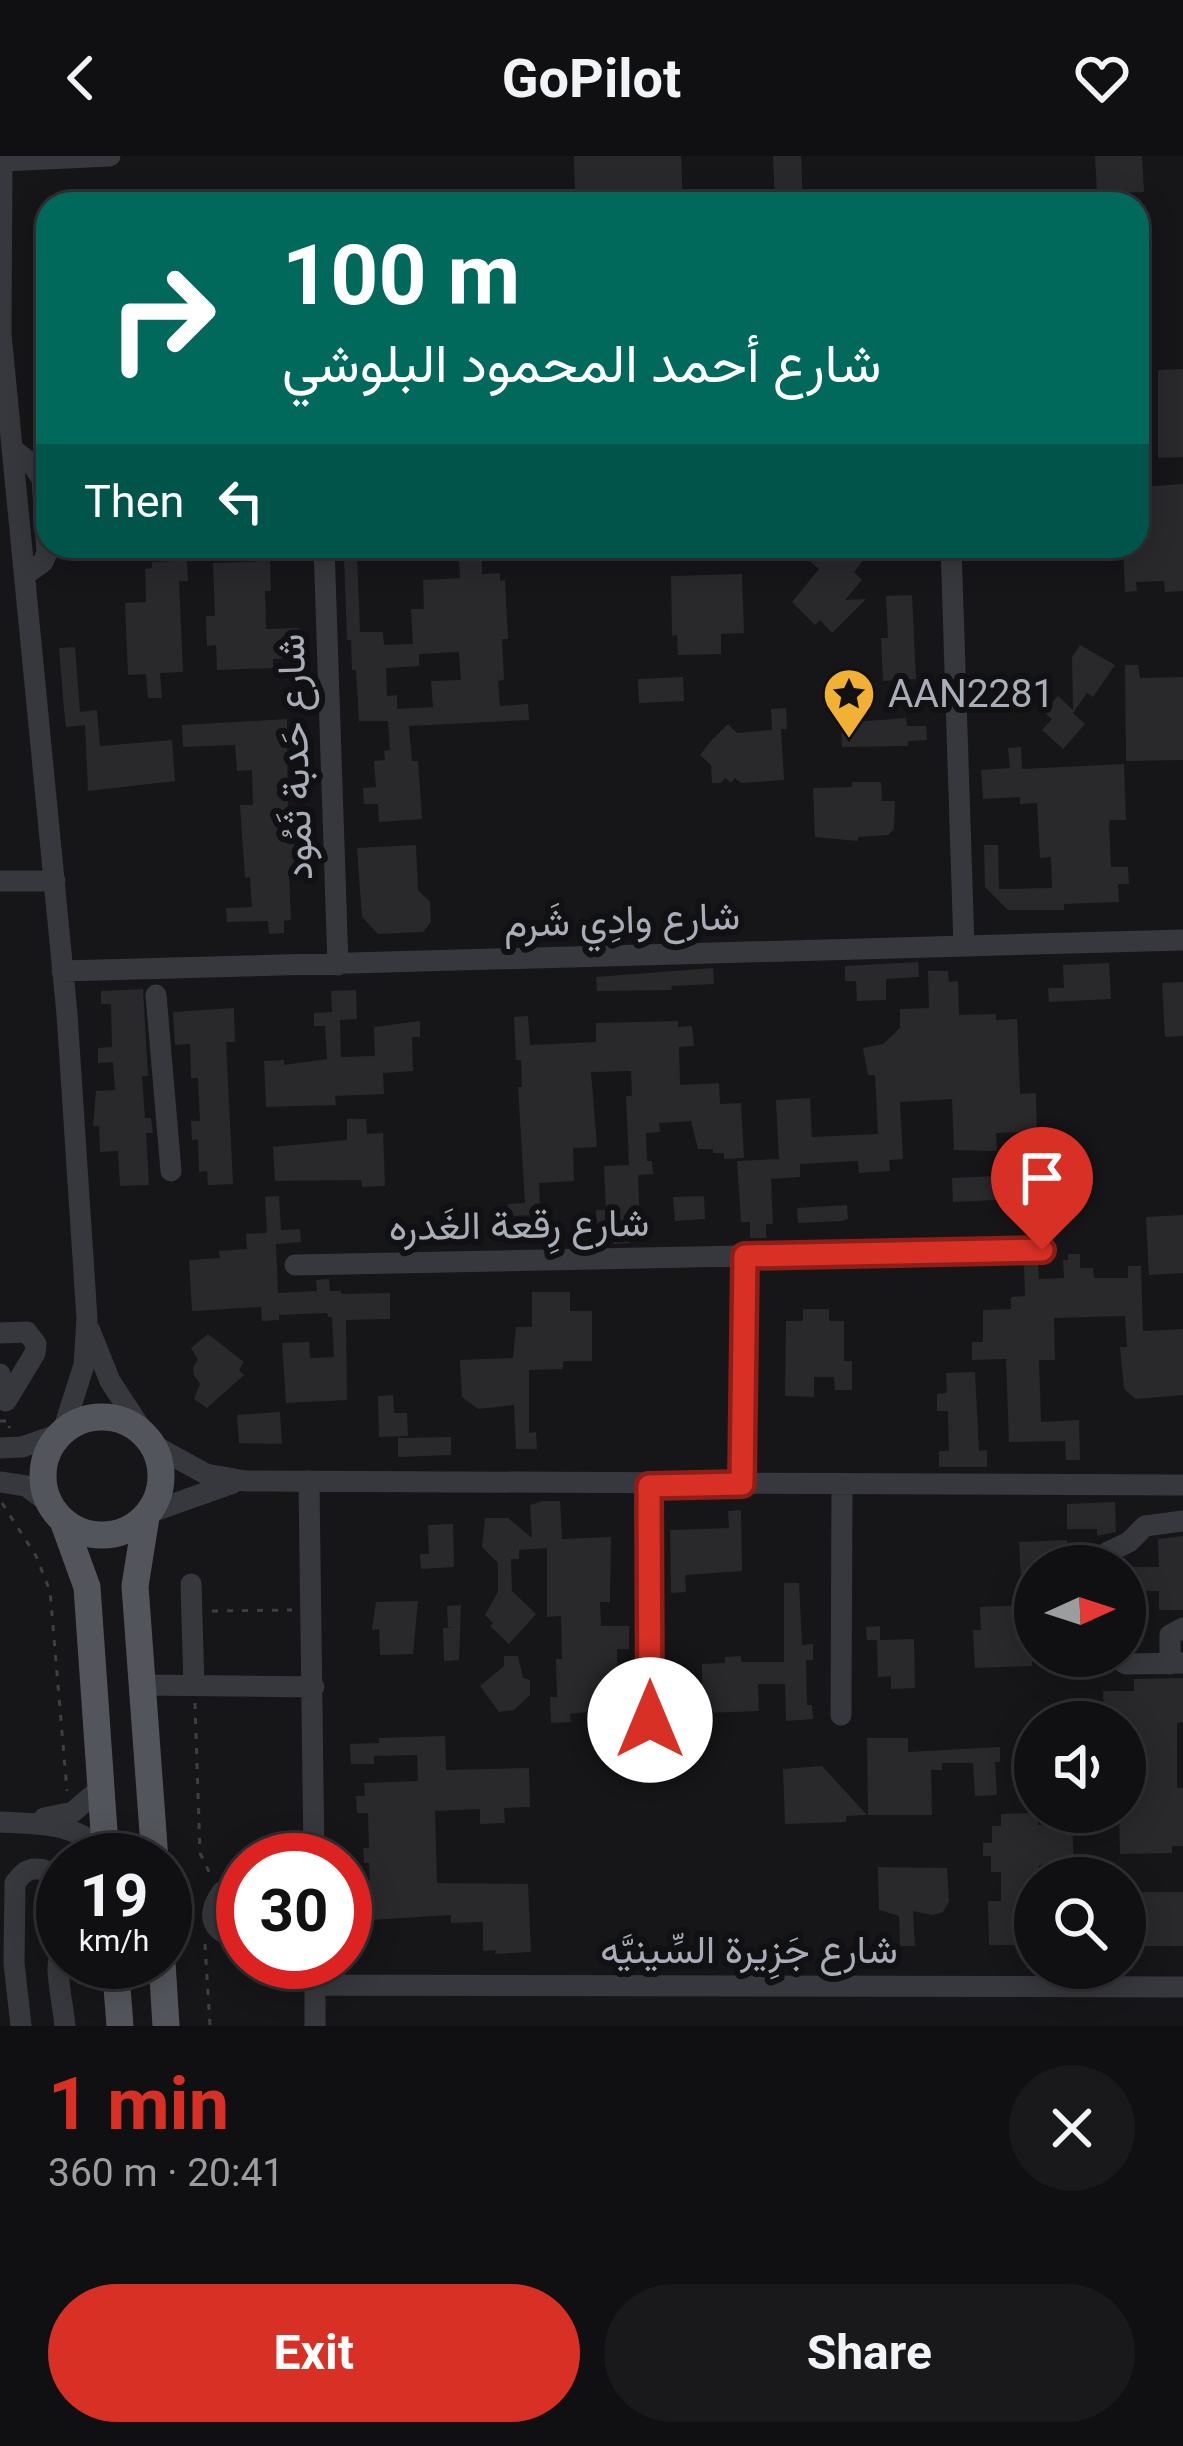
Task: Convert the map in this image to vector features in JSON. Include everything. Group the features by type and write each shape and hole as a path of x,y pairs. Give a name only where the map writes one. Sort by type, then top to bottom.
{"main road":[{"path":"104,1833 87,1587 43,1474 51,1446 61,1433 83,1420 106,1416 128,1422 150,1440 162,1479 148,1514 135,1586 153,1833"},
{"path":"56,1512 96,1536 114,1535 148,1514"},
{"path":"117,1989 120,2026"},
{"path":"163,1989 166,2026"}],"street":[{"path":"4,1448 61,1433 84,1365 86,1319 55,880 0,334 2,159 110,156"},
{"name":"شارع حَدبة ثَمُود","path":"324,558 338,965"},
{"path":"951,558 964,946"},
{"path":"0,881 55,880"},
{"name":"شارع وادِي شَرم","path":"62,971 155,983 338,965 1183,940"},
{"path":"155,983 171,1171"},
{"name":"شارع رِقعة الغَدره","path":"295,1265 1042,1250"},
{"path":"742,1484 745,1256"},
{"path":"86,1319 110,1381 150,1440 187,1466 246,1480 649,1486 1183,1485"},
{"path":"0,1333 27,1332 36,1349 6,1401 0,1374"},
{"path":"148,1514 197,1493 246,1480"},
{"path":"309,1481 314,1833"},
{"path":"3,1482 26,1486 56,1512"},
{"path":"841,1715 842,1485"},
{"path":"1155,1485 1156,1523"},
{"path":"649,1486 650,1720"},
{"path":"1122,1545 1144,1526 1183,1522"},
{"path":"191,1584 194,1686"},
{"path":"1176,1664 1170,1635 1183,1628"},
{"path":"143,1685 314,1687"},
{"path":"7,1822 69,1814 100,1788"},
{"path":"7,1822 82,1833"},
{"path":"20,2026 14,1963 15,1883 23,1872 36,1868 49,1872 57,1882 61,1917 58,1976 65,2026"},
{"path":"216,1907 211,1911 216,1928"},
{"name":"شارع جَزِيرة السِّينيَّه","path":"372,1974 1183,1987"},
{"path":"315,1989 315,2026"}],"path":[{"path":"0,1421 10,1421 4,1448"},
{"path":"3,1482 2,1506 36,1556 53,1605 69,1814"},
{"path":"192,1611 314,1610"},
{"path":"194,1686 200,1853 206,1870 216,1878"},
{"path":"210,2026 205,1935 212,1923"}],"building":[{"path":"574,156 681,156 682,192 575,192"},
{"path":"773,156 801,156 802,192 774,192"},
{"path":"1095,156 1142,156 1144,192 1097,192"},
{"path":"1183,369 1183,457 1158,458 1158,370"},
{"path":"1183,484 1183,591 1165,592 1164,581 1136,582 1137,591 1125,592 1123,558 1149,558 1149,486"},
{"path":"187,558 188,581 179,581 183,672 160,673 162,698 148,698 146,674 128,675 125,603 146,602 145,569 152,568 152,562"},
{"path":"344,558 357,558 360,632 383,632 384,645 413,644 411,609 424,609 423,580 460,578 459,559 482,558 482,574 500,573 500,581 505,580 508,639 502,639 500,706 528,704 529,720 409,726 412,761 418,761 422,819 379,822 378,804 364,804 363,788 376,787 374,761 385,760 384,751 390,750 388,721 359,721 351,640 347,640","holes":["459,652 461,680 431,681 433,707 397,709 397,695 387,696 386,668 419,666 419,654"]},
{"path":"814,558 865,558 854,572 862,580 845,600 866,599 832,633 820,620 815,625 792,602 819,569 811,562"},
{"path":"270,561 266,629 299,628 301,658 273,659 273,668 217,670 216,645 207,646 206,616 215,616 213,563"},
{"path":"742,574 744,633 721,634 721,654 678,655 677,635 672,636 671,576"},
{"path":"912,595 916,679 883,681 886,596"},
{"path":"1080,645 1115,665 1093,697 1087,693 1073,713 1085,724 1063,749 1042,730 1052,719 1044,712 1058,696 1073,710 1072,657"},
{"path":"75,647 80,712 97,710 100,746 172,740 175,781 88,791 85,725 66,727 64,710 59,648"},
{"path":"1125,665 1138,665 1140,678 1183,677 1183,760 1126,761"},
{"path":"683,677 684,701 639,703 638,679"},
{"path":"786,708 787,729 781,729 784,780 741,783 735,778 731,783 725,778 712,783 711,765 700,755 710,742 728,724 737,733 772,730 771,709"},
{"path":"906,718 907,726 926,726 927,740 908,741 908,746 842,747 841,723"},
{"path":"287,719 288,824 293,824 296,874 289,874 291,920 284,921 284,933 269,934 268,921 227,922 226,908 252,907 240,805 253,805 252,770 237,771 235,745 183,747 182,725"},
{"path":"1021,747 1022,769 1124,764 1126,820 1110,820 1109,824 1111,867 1128,867 1129,884 1118,884 1119,902 1064,904 1064,910 1008,910 985,887 984,845 998,845 999,889 1052,888 1051,857 1040,858 1037,803 1020,804 1020,797 983,799 981,770 1010,768 1008,748"},
{"path":"852,782 881,782 882,801 895,801 894,829 888,835 858,837 858,841 815,837 813,788 852,787"},
{"path":"416,845 418,890 430,902 431,922 423,932 378,934 362,917 357,848"},
{"path":"918,962 919,977 886,979 886,1000 857,1001 856,981 845,981 845,966"},
{"path":"1109,963 1111,999 1049,1002 1048,988 1064,988 1063,965"},
{"path":"713,968 714,984 597,991 596,977"},
{"path":"928,971 948,971 949,982 958,981 959,1015 1017,1019 1020,1094 1036,1093 1037,1145 1025,1146 1025,1132 996,1133 997,1151 954,1150 952,1099 900,1102 903,1159 889,1160 890,1171 859,1173 858,1161 800,1164 800,1177 771,1179 773,1224 766,1224 766,1238 750,1238 750,1222 741,1222 737,1161 779,1159 776,1100 810,1098 812,1137 878,1134 875,1075 868,1075 863,1048 883,1044 900,1028 900,1009 929,1008"},
{"path":"1183,982 1183,1036 1165,1037 1162,983"},
{"path":"143,989 148,1076 142,1076 145,1118 151,1118 153,1133 146,1133 149,1185 120,1186 118,1151 100,1152 99,1126 93,1126 96,1091 115,1090 113,1062 98,1063 98,1048 112,1047 111,1004 101,1004 101,991"},
{"path":"356,990 357,1019 340,1020 341,1057 375,1056 374,1027 420,1021 420,1037 412,1037 413,1071 383,1073 384,1094 335,1096 336,1105 266,1107 264,1061 284,1060 284,1065 327,1059 325,1026 314,1026 314,1013 332,1012 331,991"},
{"path":"234,1008 235,1042 226,1042 233,1184 208,1185 207,1171 199,1172 198,1139 192,1140 191,1121 200,1121 198,1078 191,1078 190,1044 175,1045 173,1012"},
{"path":"528,1016 530,1045 596,1042 596,1023 678,1021 678,1027 692,1026 694,1046 679,1047 680,1085 719,1083 720,1104 741,1103 744,1158 724,1159 724,1153 698,1149 691,1121 659,1123 660,1132 646,1133 647,1161 652,1161 653,1174 638,1175 640,1228 629,1228 630,1243 614,1244 613,1228 597,1228 596,1210 606,1210 604,1166 629,1165 626,1096 632,1096 631,1071 591,1072 597,1147 573,1148 574,1181 539,1183 540,1215 508,1216 508,1204 525,1203 518,1087 522,1087 521,1060 516,1060 514,1017"},
{"path":"347,1119 366,1119 367,1134 383,1133 385,1186 362,1187 361,1180 275,1181 273,1147 347,1140"},
{"path":"995,1176 996,1200 953,1202 952,1178"},
{"path":"279,1196 281,1230 300,1229 301,1242 276,1244 278,1293 317,1291 316,1280 329,1279 330,1291 341,1294 390,1293 390,1319 346,1320 347,1400 286,1403 282,1343 309,1342 310,1358 334,1357 332,1317 327,1313 279,1315 279,1320 262,1321 261,1307 192,1311 189,1260 220,1258 219,1251 247,1249 246,1234 267,1233 265,1197"},
{"path":"704,1196 705,1219 675,1221 673,1197"},
{"path":"847,1205 848,1219 843,1221 798,1223 797,1208"},
{"path":"1183,1215 1183,1273 1149,1275 1146,1217"},
{"path":"1068,1254 1080,1254 1080,1268 1093,1268 1094,1278 1128,1278 1128,1266 1141,1266 1143,1331 1183,1329 1183,1395 1136,1399 1124,1389 1120,1347 1127,1347 1125,1316 1054,1318 1055,1360 1039,1360 1041,1422 1079,1420 1080,1460 1066,1460 1065,1441 1009,1442 1006,1359 972,1360 972,1342 983,1342 983,1310 1011,1309 1011,1297 1025,1296 1024,1265 1038,1265 1039,1279 1064,1278 1063,1260 1068,1260"},
{"path":"532,1292 570,1292 570,1311 592,1311 592,1361 563,1361 563,1369 529,1370 529,1433 536,1432 537,1449 516,1449 514,1405 478,1409 462,1397 460,1360 513,1358 516,1327 532,1327"},
{"path":"803,1309 829,1309 829,1321 844,1321 844,1361 852,1361 852,1390 835,1390 834,1377 814,1377 814,1397 785,1396 786,1321 803,1321"},
{"path":"208,1334 244,1362 239,1370 244,1375 207,1408 194,1399 200,1384 193,1367 198,1360 191,1348"},
{"path":"975,1372 979,1451 987,1450 987,1467 939,1467 939,1451 949,1451 948,1411 937,1411 937,1394 947,1393 946,1373"},
{"path":"393,1395 394,1413 407,1413 408,1436 379,1437 378,1396"},
{"path":"280,1412 282,1444 239,1443 237,1415"},
{"path":"451,1437 451,1455 398,1457 398,1438"},
{"path":"560,1501 562,1539 611,1537 610,1602 600,1602 601,1626 629,1626 629,1649 617,1649 619,1708 570,1714 571,1722 551,1723 550,1697 557,1697 556,1659 562,1659 561,1616 547,1617 547,1548 519,1550 519,1559 511,1559 512,1591 536,1614 509,1644 485,1615 498,1592 498,1563 482,1547 485,1518 508,1518 532,1538 530,1505"},
{"path":"1115,1502 1116,1532 1097,1536 1097,1529 1067,1529 1067,1504"},
{"path":"741,1510 742,1571 685,1575 686,1592 671,1593 670,1530 729,1528 728,1511"},
{"path":"453,1524 454,1567 421,1569 420,1554 429,1554 428,1525"},
{"path":"1183,1536 1183,1610 1159,1610 1159,1591 1146,1591 1146,1567 1159,1567 1158,1539"},
{"path":"1067,1540 1067,1545 1019,1545"},
{"path":"784,1583 799,1583 802,1645 813,1644 813,1660 806,1660 807,1705 812,1705 813,1719 786,1721 785,1684 758,1684 759,1711 702,1713 702,1664 725,1663 725,1657 741,1656 741,1662 784,1662"},
{"path":"418,1601 413,1654 380,1655 379,1629 372,1630 376,1602"},
{"path":"461,1605 459,1660 444,1661 443,1628 455,1627 448,1627 447,1606"},
{"path":"1014,1605 1014,1667 975,1668 973,1630 981,1630 980,1607"},
{"path":"880,1626 880,1640 914,1639 915,1688 891,1689 891,1676 878,1677 877,1640 867,1640 866,1627"},
{"path":"504,1656 518,1656 523,1678 530,1680 530,1695 514,1710 499,1712 480,1686 504,1666"},
{"path":"1183,1678 1177,1788 1183,1788 1183,1846 1172,1846 1172,1853 1120,1854 1120,1833 1146,1833 1146,1701 1103,1701 1103,1691 1134,1691 1134,1679"},
{"path":"445,1736 446,1770 529,1768 530,1807 504,1808 505,1823 480,1824 480,1809 435,1811 437,1883 528,1884 531,1952 483,1951 483,1922 451,1923 451,1915 372,1920 372,1833 368,1813 357,1813 356,1796 365,1796 364,1783 418,1781 417,1755 374,1756 374,1764 351,1764 350,1744 379,1743 379,1738"},
{"path":"867,1738 908,1738 908,1752 1000,1747 1000,1762 995,1762 997,1795 975,1796 973,1763 942,1763 942,1770 931,1770 932,1815 868,1815"},
{"path":"822,1766 867,1815 846,1816 846,1822 785,1824 783,1769"},
{"path":"1001,1814 1014,1814 1014,1833 1072,1833 1074,1857 1014,1857 1014,1945 989,1945 988,1901 1001,1901 1001,1872 991,1872 991,1856 983,1856 983,1843 992,1843 992,1826 1001,1826"},
{"path":"878,1867 947,1868 949,1902 943,1912 913,1911 915,1946 900,1946 899,1916 879,1910"},
{"path":"1146,1892 1183,1892 1183,1946 1146,1946"}],"place":[{"name":"AAN2281","path":"849,740"}],"route":[{"path":"650,1720 649,1486 742,1484 745,1256 1042,1250"}]}
